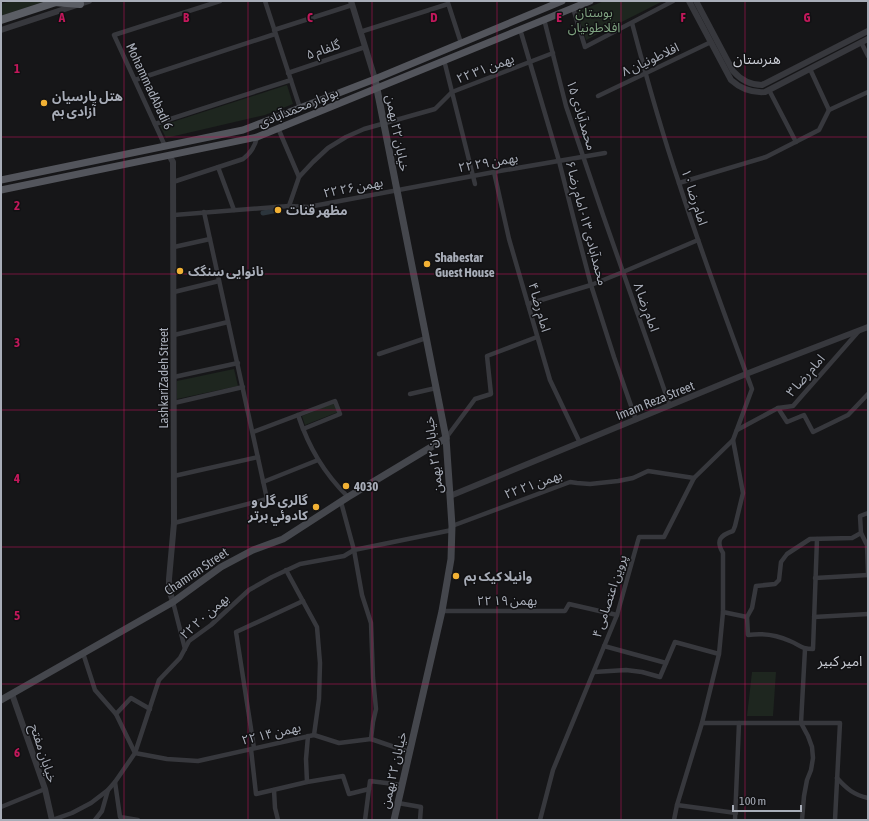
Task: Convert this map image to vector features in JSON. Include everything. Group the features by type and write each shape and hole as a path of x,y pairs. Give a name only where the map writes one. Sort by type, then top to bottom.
{"highway":[{"path":"1,20 56,2 85,2"}],"main road":[{"name":"بولوار محمدآبادی","path":"1,180 243,130 375,79 562,1"},
{"name":"بولوار محمدآبادی","path":"1,190 257,137 588,1"},
{"name":"خیابان ۲۲ بهمن","path":"375,79 446,438 452,528 451,560 442,611 394,820"},
{"path":"165,146 169,155"},
{"name":"Chamran Street","path":"1,700 173,602 221,567 253,550 283,539 348,497 446,438"}],"street":[{"name":"MohammadAbadi 6","path":"165,146 114,35 220,1"},
{"path":"265,1 300,108"},
{"path":"573,8 585,47 673,1"},
{"path":"689,1 731,80 742,88 751,91 765,92 868,39"},
{"path":"696,1 734,71 742,80 754,85 762,85 868,31"},
{"path":"1,30 85,2"},
{"path":"360,32 448,2 461,44"},
{"path":"135,80 275,32 351,3 375,79"},
{"name":"محمدآبادی ۱۵","path":"544,19 566,106 603,215"},
{"name":"امام رضا ۱۰","path":"632,23 645,73 678,183 723,313 752,389 733,440"},
{"name":"محمدآبادی ۱۳- امام رضا ۶","path":"520,29 559,161 591,285 636,420"},
{"name":"افلاطونیان ۸","path":"598,96 711,42"},
{"path":"861,42 868,56"},
{"name":"گلفام ۵","path":"288,73 365,47"},
{"name":"۲۲ بهمن ۳۱","path":"299,177 328,148 346,137 364,129 435,109 452,92 553,53"},
{"path":"444,60 475,184"},
{"path":"810,69 829,110"},
{"path":"155,124 291,80"},
{"path":"769,90 796,142"},
{"path":"678,183 766,157 819,130 829,110 868,92"},
{"path":"278,128 299,177 289,206"},
{"path":"173,182 243,159 255,145 257,137"},
{"name":"۲۲ بهمن ۲۹","path":"397,190 605,153"},
{"name":"LashkariZadeh Street","path":"169,155 173,162 174,215 174,523 169,579 169,590 173,602"},
{"path":"218,167 234,210"},
{"name":"امام رضا ۴","path":"494,172 509,239 550,380 580,443"},
{"name":"۲۲ بهمن ۲۶","path":"174,215 289,206 308,207 397,190"},
{"path":"174,523 267,499 204,212"},
{"name":"امام رضا ۸","path":"603,215 670,406"},
{"path":"174,247 210,239"},
{"path":"528,304 591,285 698,240"},
{"path":"174,292 220,281"},
{"path":"174,335 228,322"},
{"name":"Imam Reza Street","path":"450,496 746,374 868,327"},
{"name":"امام رضا ۳","path":"737,430 778,408 794,406 859,330"},
{"path":"446,438 475,399 491,394 487,356 537,337"},
{"path":"379,354 426,338"},
{"path":"174,377 238,363"},
{"path":"174,402 243,387"},
{"path":"410,394 436,388"},
{"path":"778,408 787,422 804,415 814,432 848,415 868,394"},
{"path":"253,432 335,401 340,414 303,429"},
{"path":"298,415 310,445 318,460 337,486 348,497"},
{"path":"674,820 677,805 702,724 719,654 723,612 724,553 720,548 719,542 725,533 733,531 743,492 733,440"},
{"name":"پروین اعتصامی ۴","path":"540,820 553,770 617,615 639,536 664,537 694,478 733,440"},
{"path":"174,476 258,457"},
{"path":"264,482 318,460"},
{"name":"۲۲ بهمن ۲۱","path":"452,528 570,482 590,484 618,481 633,478 648,471 694,478"},
{"path":"340,502 354,550 362,595 371,623 376,709 371,739"},
{"path":"815,578 868,574 867,545 861,533 860,516 868,513"},
{"name":"۲۲ بهمن ۲۰","path":"52,820 72,813 91,803 108,790 115,782 135,753 159,680 180,658 189,641 211,625 249,590 272,576 300,564 344,556 354,550 452,528"},
{"path":"816,539 813,649 805,649 790,641 773,636 756,634 748,635 746,617 752,608 756,586 775,584 779,580 781,562 787,554 810,539 852,538 861,533"},
{"path":"286,570 316,627 320,663 319,699 306,759 307,782"},
{"path":"303,601 236,632 253,749 256,794 307,782 343,776 349,794 369,789"},
{"path":"173,602 185,649"},
{"name":"۲۲ بهمن ۱۹","path":"442,611 564,611 569,604 617,615"},
{"path":"723,612 746,617"},
{"path":"814,617 868,614"},
{"path":"594,672 626,670 642,672 660,677 675,642 719,654"},
{"path":"604,646 666,663"},
{"path":"802,820 804,796 813,758 812,747 801,723 805,649"},
{"path":"83,653 94,690 116,714 135,753"},
{"name":"خیابان مفتح","path":"12,694 44,789 52,820"},
{"path":"116,714 132,698 150,709"},
{"path":"735,820 740,723"},
{"path":"702,724 840,723 835,820"},
{"name":"۲۲ بهمن ۱۴","path":"135,753 167,759 198,761 311,735 340,743 371,739 409,752"},
{"path":"837,778 847,789 859,796 868,798"},
{"path":"365,820 370,781 402,785"},
{"path":"115,782 120,817 138,820"},
{"path":"1,807 44,789"},
{"path":"95,820 102,811 108,790"},
{"path":"274,790 275,808 278,820"},
{"path":"398,803 421,807 420,820"},
{"path":"677,805 736,814"}],"green space":[{"path":"11,1 46,1 1,16 1,4"},
{"name":"بوستان افلاطونیان","path":"604,1 663,1 586,40 577,12"},
{"path":"287,85 293,104 265,115 166,138 160,126"},
{"path":"234,369 238,386 177,399 177,381"},
{"path":"334,403 338,412 305,425 302,416"},
{"path":"752,672 776,672 773,716 747,716"}],"waterway":[{"path":"263,213 278,210"}],"place":[{"name":"هتل پارسیان آزادی بم","path":"44,103"},
{"name":"مظهر قنات","path":"278,210"},
{"name":"Shabestar Guest House","path":"427,264"},
{"name":"نانوایی سنگک","path":"180,271"},
{"name":"4030","path":"346,486"},
{"name":"گالري گل و كادوئي برتر","path":"316,507"},
{"name":"وانیلا کیک بم","path":"456,576"}],"district":[{"name":"هنرستان","path":"757,59"},
{"name":"امیر کبیر","path":"840,661"}]}
